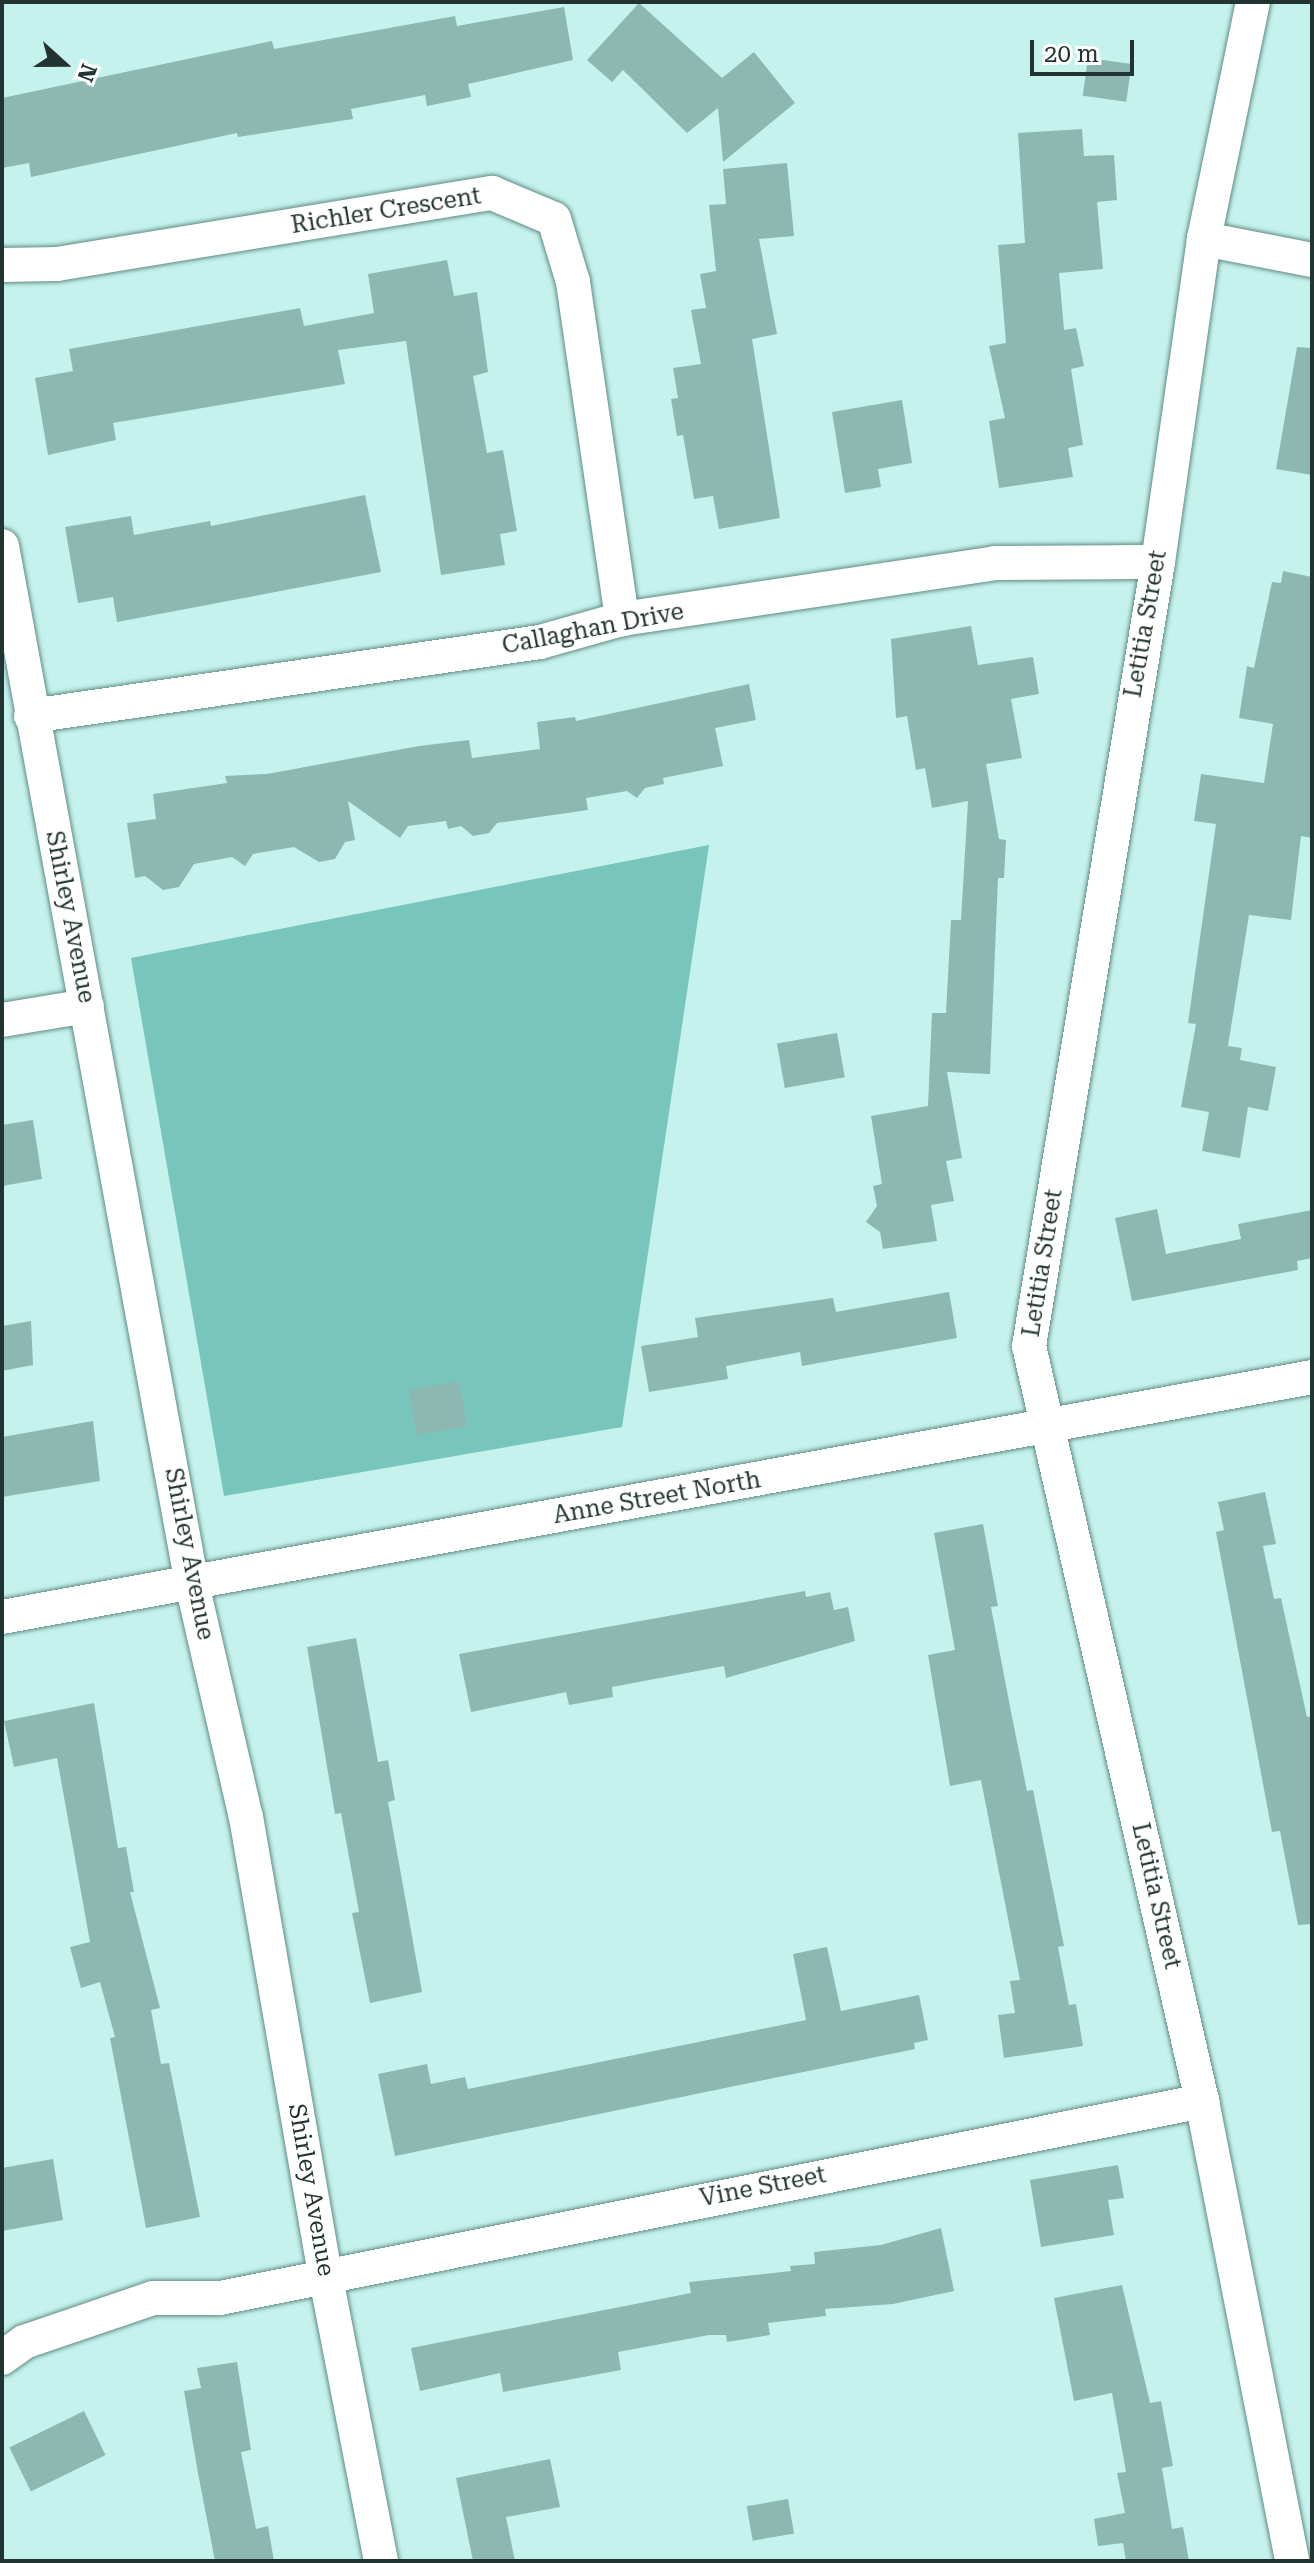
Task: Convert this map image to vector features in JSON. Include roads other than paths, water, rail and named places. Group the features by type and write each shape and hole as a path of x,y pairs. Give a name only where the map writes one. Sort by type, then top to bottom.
{"street":[{"name":"Letitia Street","path":"1253,2 1204,239 1158,562 1029,1346 1050,1426 1202,2101 1292,2561"},
{"name":"Richler Crescent","path":"2,265 57,264 492,193 554,219 573,282 622,619"},
{"path":"1204,239 1312,260"},
{"name":"Shirley Avenue","path":"2,546 192,1584 246,1817 325,2273 381,2561"},
{"name":"Callaghan Drive","path":"31,716 540,642 622,619 995,563 1158,562"},
{"path":"2,1020 87,1006"},
{"name":"Anne Street North","path":"2,1617 1312,1377"},
{"name":"Vine Street","path":"2,2358 24,2342 153,2298 220,2298 325,2273 1202,2101"}]}
